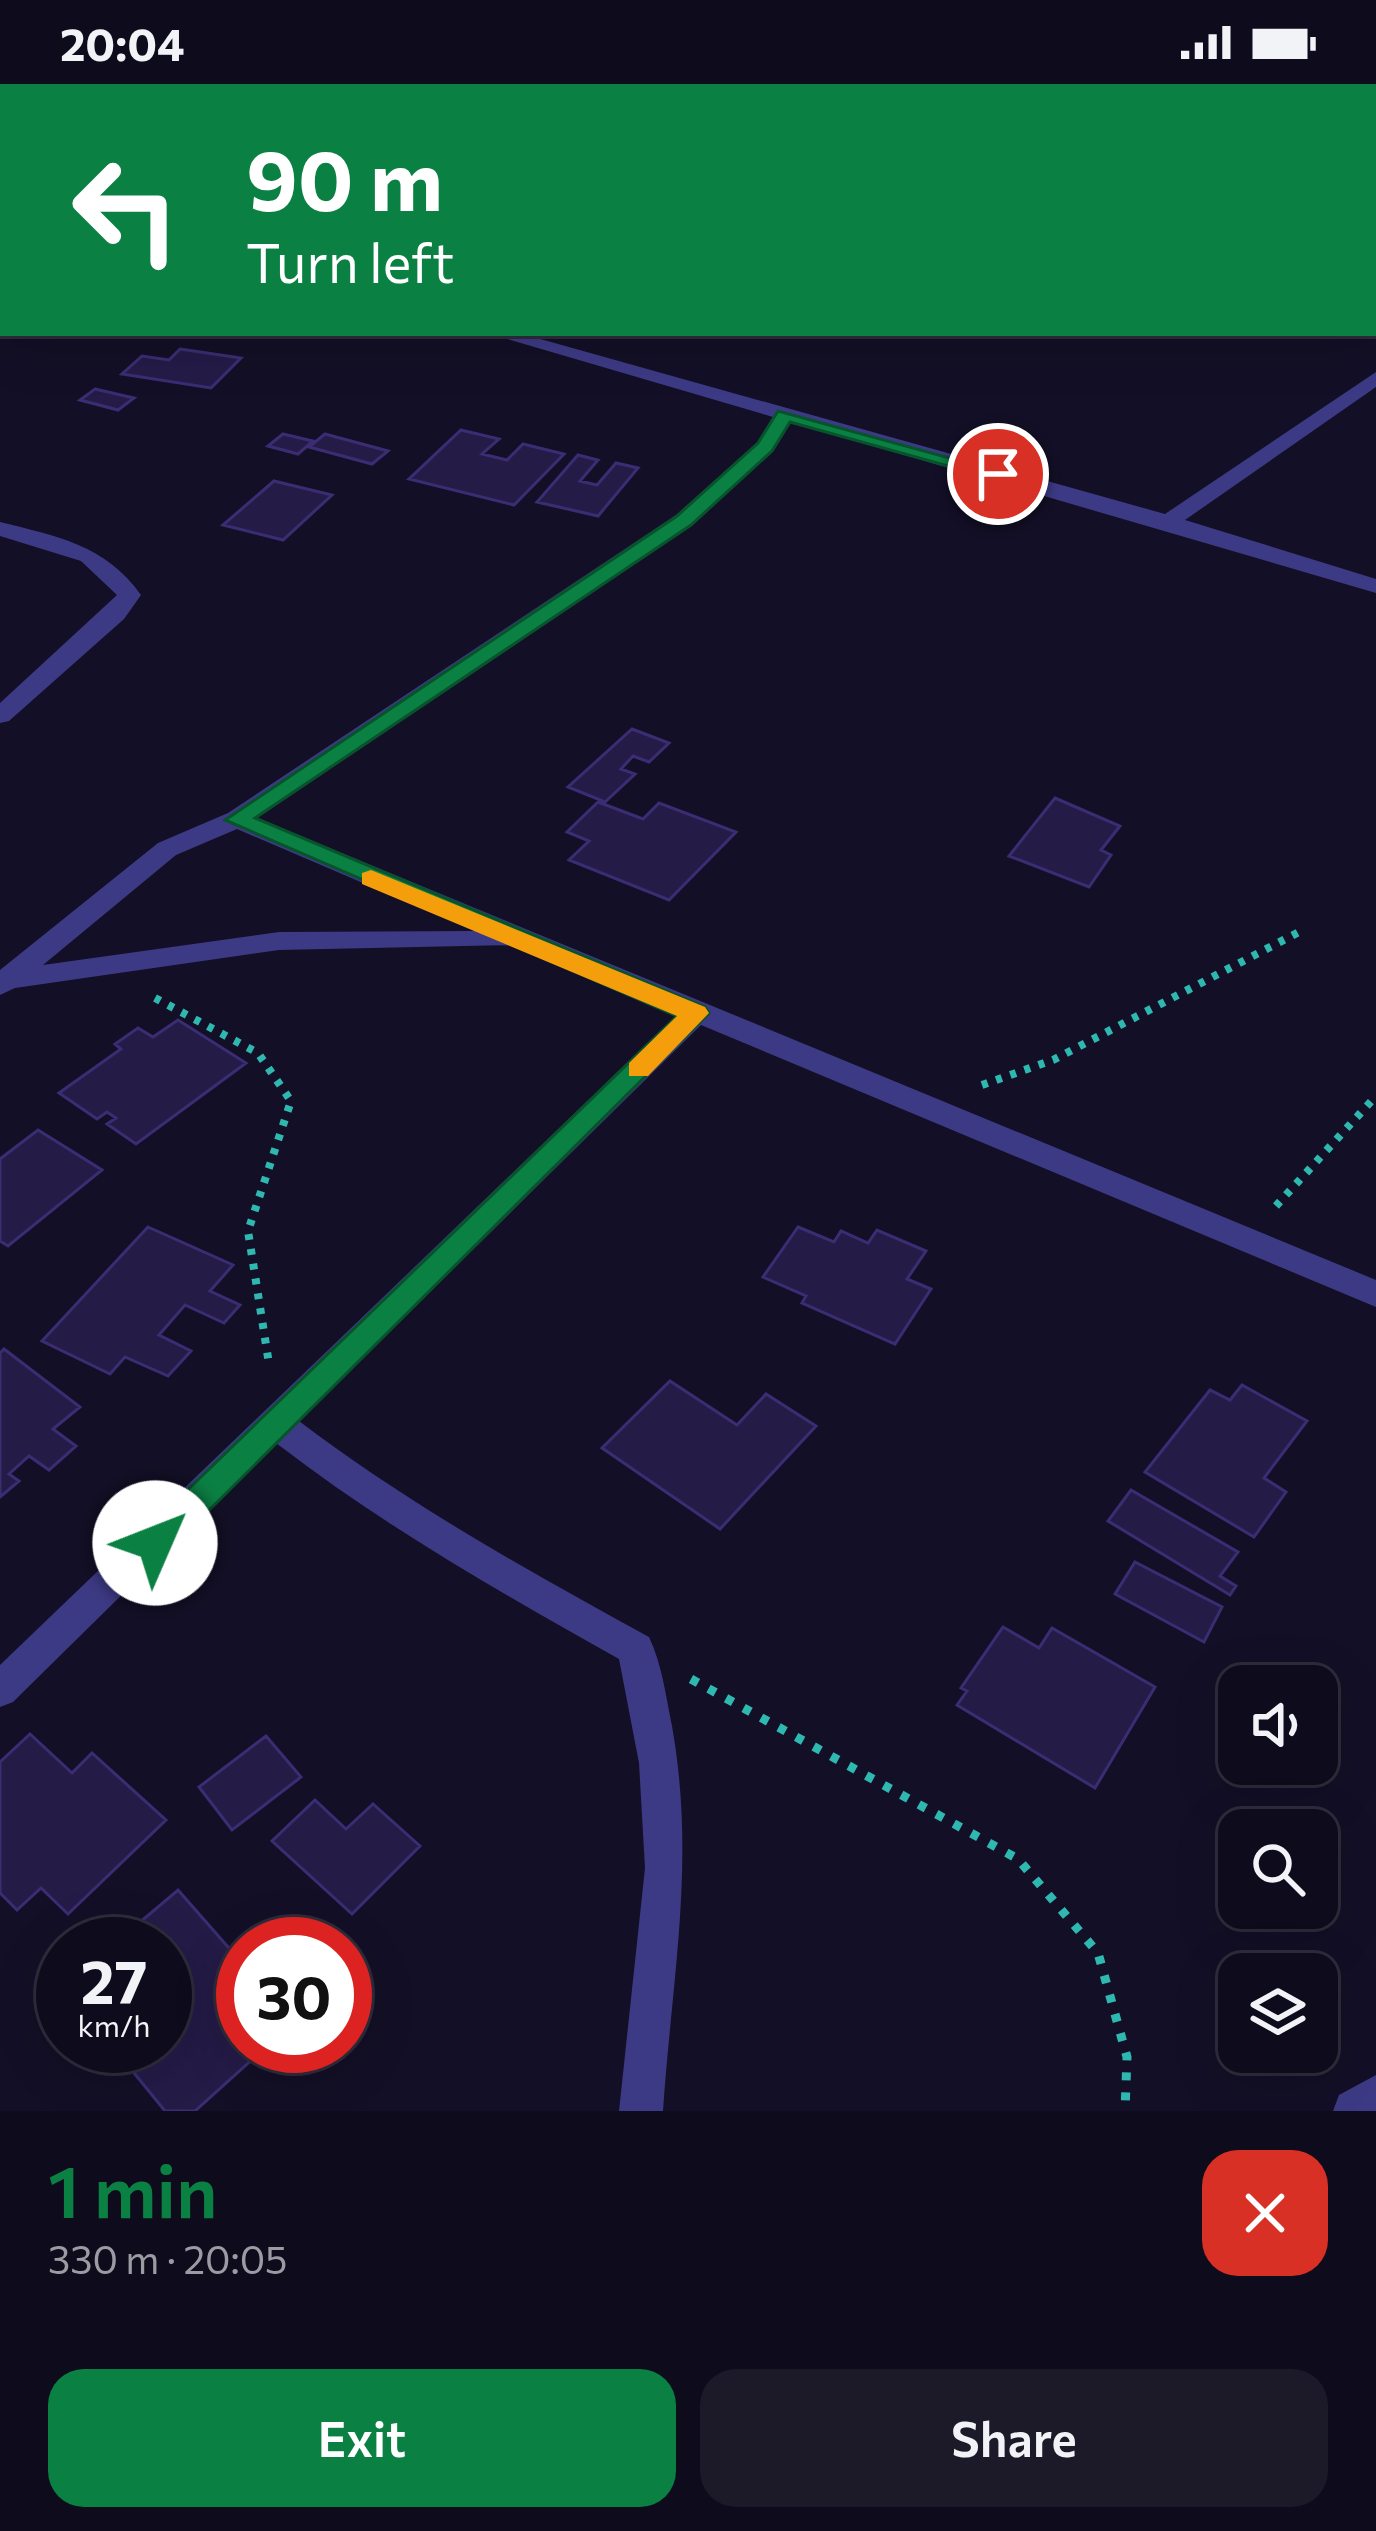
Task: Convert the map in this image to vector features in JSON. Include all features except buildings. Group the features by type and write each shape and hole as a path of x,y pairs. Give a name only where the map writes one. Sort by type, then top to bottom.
{"street":[{"path":"507,336 1168,522 1376,586"},
{"path":"1168,522 1376,378"},
{"path":"5,982 167,849 237,820 684,520 765,447 784,415"},
{"path":"0,530 93,556 114,570 129,595 116,614 0,716"},
{"path":"237,820 512,940 928,1105 1376,1294"},
{"path":"5,982 279,941 512,940"},
{"path":"0,1690 278,1425 696,1013"},
{"path":"278,1425 366,1492 459,1551 636,1649 655,1729 666,1834 663,1922 641,2111"},
{"path":"1355,2111 1376,2097"}],"path":[{"path":"928,1105 1053,1060 1299,932"},
{"path":"96,967 258,1054 291,1101 248,1231 278,1425"},
{"path":"1247,1238 1376,1096"},
{"path":"636,1649 1018,1859 1098,1953 1127,2057 1126,2111"}],"slow traffic":[{"path":"371,878 696,1013 639,1070"}],"route":[{"path":"155,1543 696,1013 512,940 237,820 684,520 765,447 784,415 998,474"}]}
